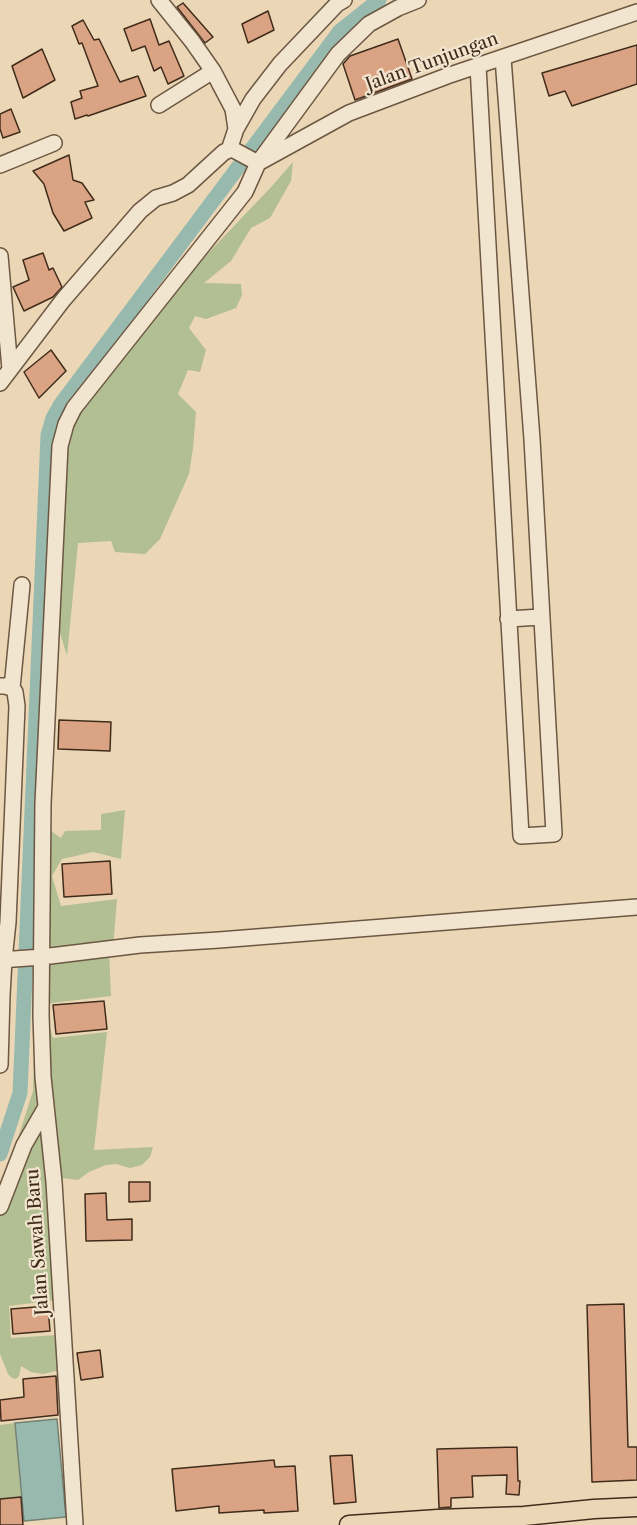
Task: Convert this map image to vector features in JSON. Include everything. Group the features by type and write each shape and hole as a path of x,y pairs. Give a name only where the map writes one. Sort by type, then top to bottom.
{"main road":[{"path":"349,1525 524,1516 637,1507"}],"street":[{"path":"159,0 213,71 233,109 236,129"},
{"path":"231,149 236,129 253,99 280,64 337,4 344,0"},
{"name":"Jalan Sawah Baru","path":"75,1525 54,1182 43,1077 38,958 42,803 60,446 66,424 74,408 245,192 253,160 338,54 369,24 418,0"},
{"name":"Jalan Tunjungan","path":"253,160 349,113 637,12"},
{"path":"478,66 520,836 554,834 532,439 502,58"},
{"path":"159,105 213,71"},
{"path":"0,165 54,143"},
{"path":"0,383 63,300 140,211 156,198 188,185 224,152 231,149 253,160"},
{"path":"0,256 10,369"},
{"path":"0,1065 17,706 15,692 6,687 22,585"},
{"path":"508,619 542,617"},
{"path":"5,960 140,945 637,907"},
{"path":"0,1207 24,1144 46,1107"}],"green space":[{"path":"293,162 291,181 270,218 251,228 231,261 204,283 241,284 242,295 236,308 206,319 195,316 189,328 206,350 200,372 188,370 178,394 196,412 193,448 189,474 160,539 145,554 115,552 111,541 78,543 67,656 53,610 62,437 75,411 174,289"},
{"path":"125,810 121,859 93,852 62,859 52,876 61,906 117,899 113,948 109,949 111,996 52,1003 45,1007 48,829 61,838 65,831 101,830 101,814"},
{"path":"48,1022 53,1038 107,1032 94,1150 153,1147 150,1157 142,1165 130,1168 116,1164 106,1165 89,1172 78,1180 58,1176 46,1076"},
{"path":"35,1027 56,1300 9,1306 11,1338 57,1335 61,1370 43,1374 31,1372 21,1366 16,1379 8,1374 0,1354 0,1194 33,1091"},
{"path":"15,1423 21,1497 0,1499 0,1425"}],"water":[{"path":"57,1419 66,1517 24,1521 15,1423"}],"building":[{"path":"183,3 213,37 205,43 177,7"},
{"path":"268,11 274,30 248,43 242,24"},
{"path":"150,19 159,45 169,41 184,76 168,84 161,67 154,71 145,46 132,51 124,29"},
{"path":"83,20 94,40 99,39 120,82 138,76 146,96 75,119 71,102 82,98 80,91 98,86 82,43 79,44 72,26"},
{"path":"398,39 412,79 355,100 343,64 350,56"},
{"path":"637,45 637,84 572,106 565,91 549,96 542,73"},
{"path":"42,49 55,80 23,98 12,66"},
{"path":"11,109 20,132 3,138 0,129 0,114"},
{"path":"69,155 73,180 82,183 94,200 85,202 92,218 64,231 53,213 44,184 33,171"},
{"path":"43,253 49,270 53,268 62,287 53,297 24,311 13,287 29,280 23,260"},
{"path":"51,350 66,371 39,398 24,372"},
{"path":"59,720 111,722 110,751 58,749"},
{"path":"110,861 112,894 64,897 62,864"},
{"path":"104,1001 107,1029 56,1034 53,1005"},
{"path":"129,1182 150,1182 150,1201 129,1202"},
{"path":"106,1193 107,1220 132,1219 132,1240 86,1241 85,1194"},
{"path":"624,1304 628,1447 637,1447 637,1480 592,1482 587,1305"},
{"path":"48,1306 50,1331 13,1334 11,1309"},
{"path":"100,1350 103,1377 81,1380 77,1353"},
{"path":"56,1376 58,1415 1,1421 0,1400 24,1397 23,1379"},
{"path":"517,1447 519,1495 506,1494 507,1475 472,1476 473,1497 451,1498 451,1507 439,1508 437,1449"},
{"path":"352,1455 356,1502 334,1504 330,1456"},
{"path":"274,1460 275,1467 295,1466 298,1511 264,1513 264,1510 219,1513 219,1506 176,1511 172,1469"},
{"path":"21,1497 23,1525 0,1525 0,1499"}],"waterway":[{"path":"0,1154 20,1093 48,435 53,418 61,404 340,31 379,0"}]}
